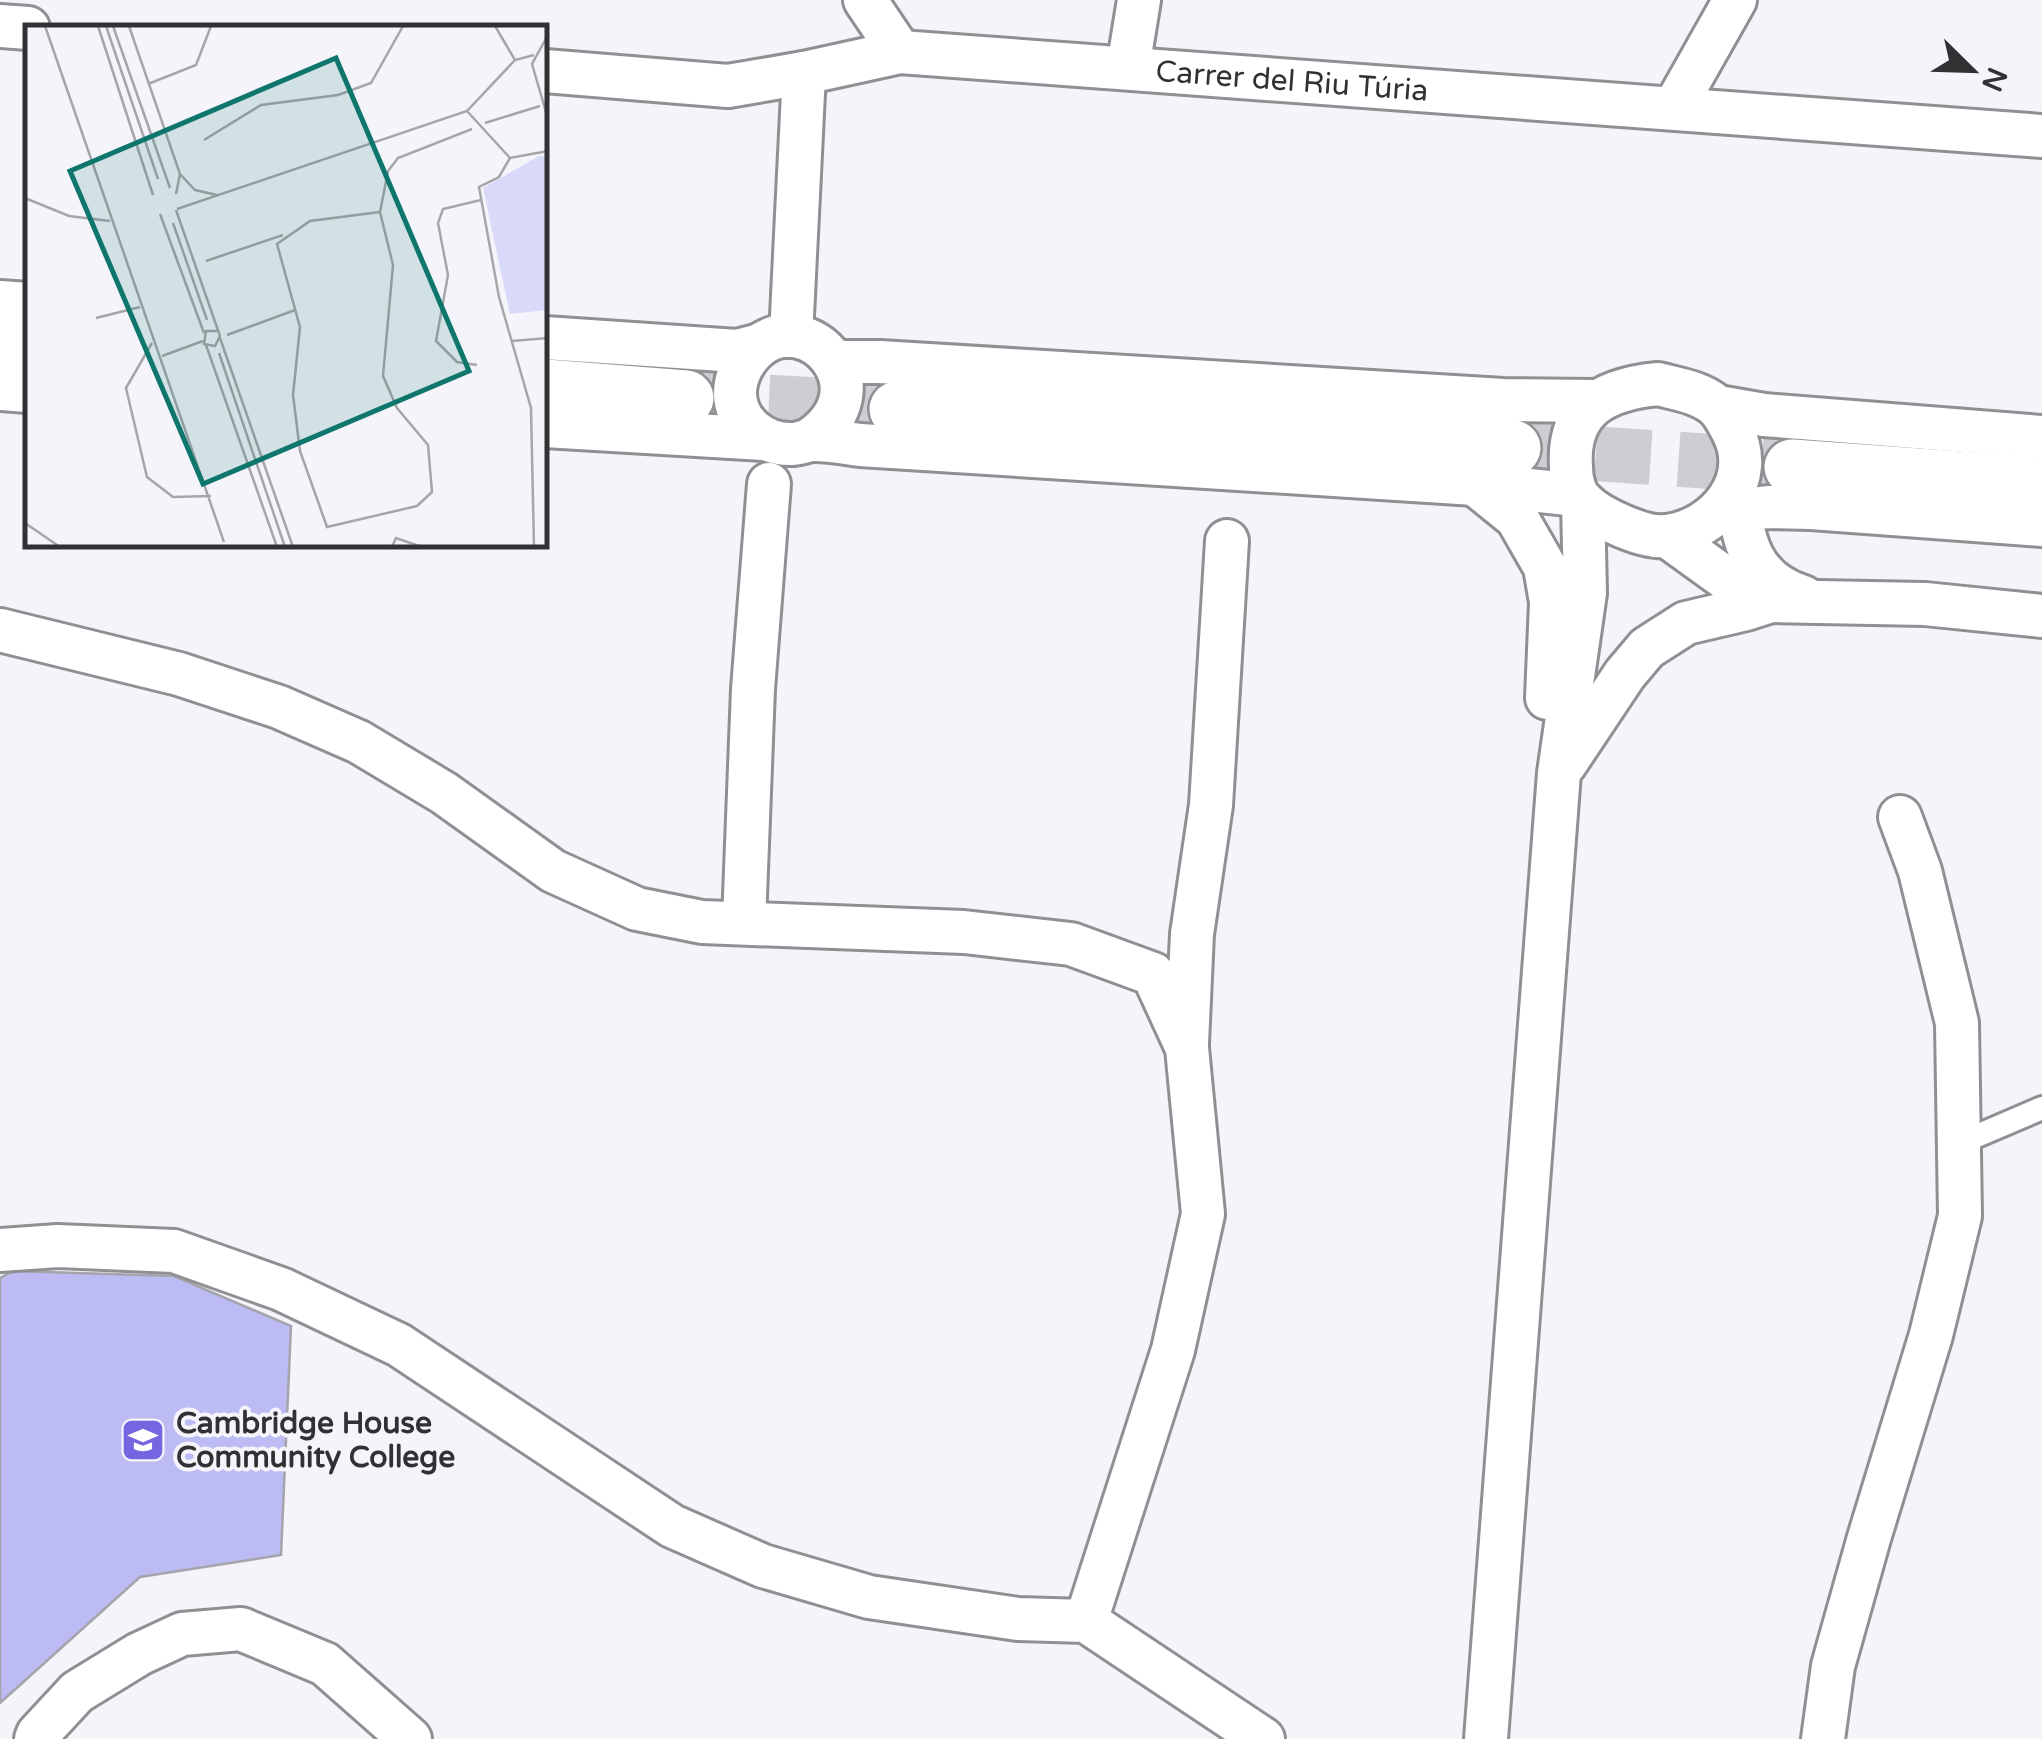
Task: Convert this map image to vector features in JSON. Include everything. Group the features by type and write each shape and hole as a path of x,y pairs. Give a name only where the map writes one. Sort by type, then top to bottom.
{"main road":[{"path":"0,345 25,347"},
{"path":"548,387 686,398"},
{"path":"896,409 1494,466"},
{"path":"1792,466 2042,486"}],"street":[{"path":"866,0 900,52"},
{"path":"1128,68 1139,0"},
{"path":"1674,108 1735,0"},
{"path":"0,26 25,28"},
{"name":"Carrer del Riu Túria","path":"548,71 728,86 900,52 2042,136"},
{"path":"776,340 804,73"},
{"path":"0,302 25,304"},
{"path":"548,338 737,350 776,340 805,339 822,348 841,379 842,398 836,416 811,440"},
{"path":"764,439 742,418 735,395 738,374 747,358 776,340"},
{"path":"834,362 1503,400 1595,401 1633,386 1658,384 1701,396 1718,407 1764,415 2042,437"},
{"path":"0,389 25,391"},
{"path":"1486,1739 1560,773 1585,593 1580,499 1571,473 1570,453 1582,414 1595,401"},
{"path":"1718,407 1738,442 1742,460 1730,504 1744,542 1760,571 1772,583 1813,601"},
{"path":"548,426 764,439 780,444 811,440 1494,466 1580,499 1628,528 1667,536 1738,588 1771,601"},
{"path":"1494,466 1545,567 1551,602 1546,693 1560,773"},
{"path":"744,922 752,690 769,484"},
{"path":"1667,536 1686,530 1730,504 2042,525"},
{"path":"1086,1621 1174,1350 1203,1214 1187,1048 1192,934 1211,806 1226,541"},
{"path":"1560,773 1625,674 1647,648 1686,622 1771,601 1925,604 2042,616"},
{"path":"0,630 179,674 279,708 358,742 444,793 554,871 637,909 702,922 964,932 1071,944 1152,974 1187,1048"},
{"path":"1823,1739 1832,1666 1931,1335 1960,1216 1957,1023 1920,871 1900,817"},
{"path":"0,1250 78,1247 174,1252 280,1288 399,1345 672,1526 763,1566 869,1597 1018,1619 1086,1621 1262,1739"},
{"path":"36,1739 77,1692 139,1654 182,1634 241,1629 325,1664 410,1739"}],"lane":[{"path":"1958,1144 2042,1108"}],"building":[{"name":"Cambridge House Community College","path":"13,1271 174,1276 291,1326 281,1555 140,1577 0,1703 0,1278"}],"tunnel":[{"path":"686,398 897,409"},
{"path":"1513,448 1792,467"}],"place":[{"name":"Cambridge House Community College","path":"143,1440"}]}
